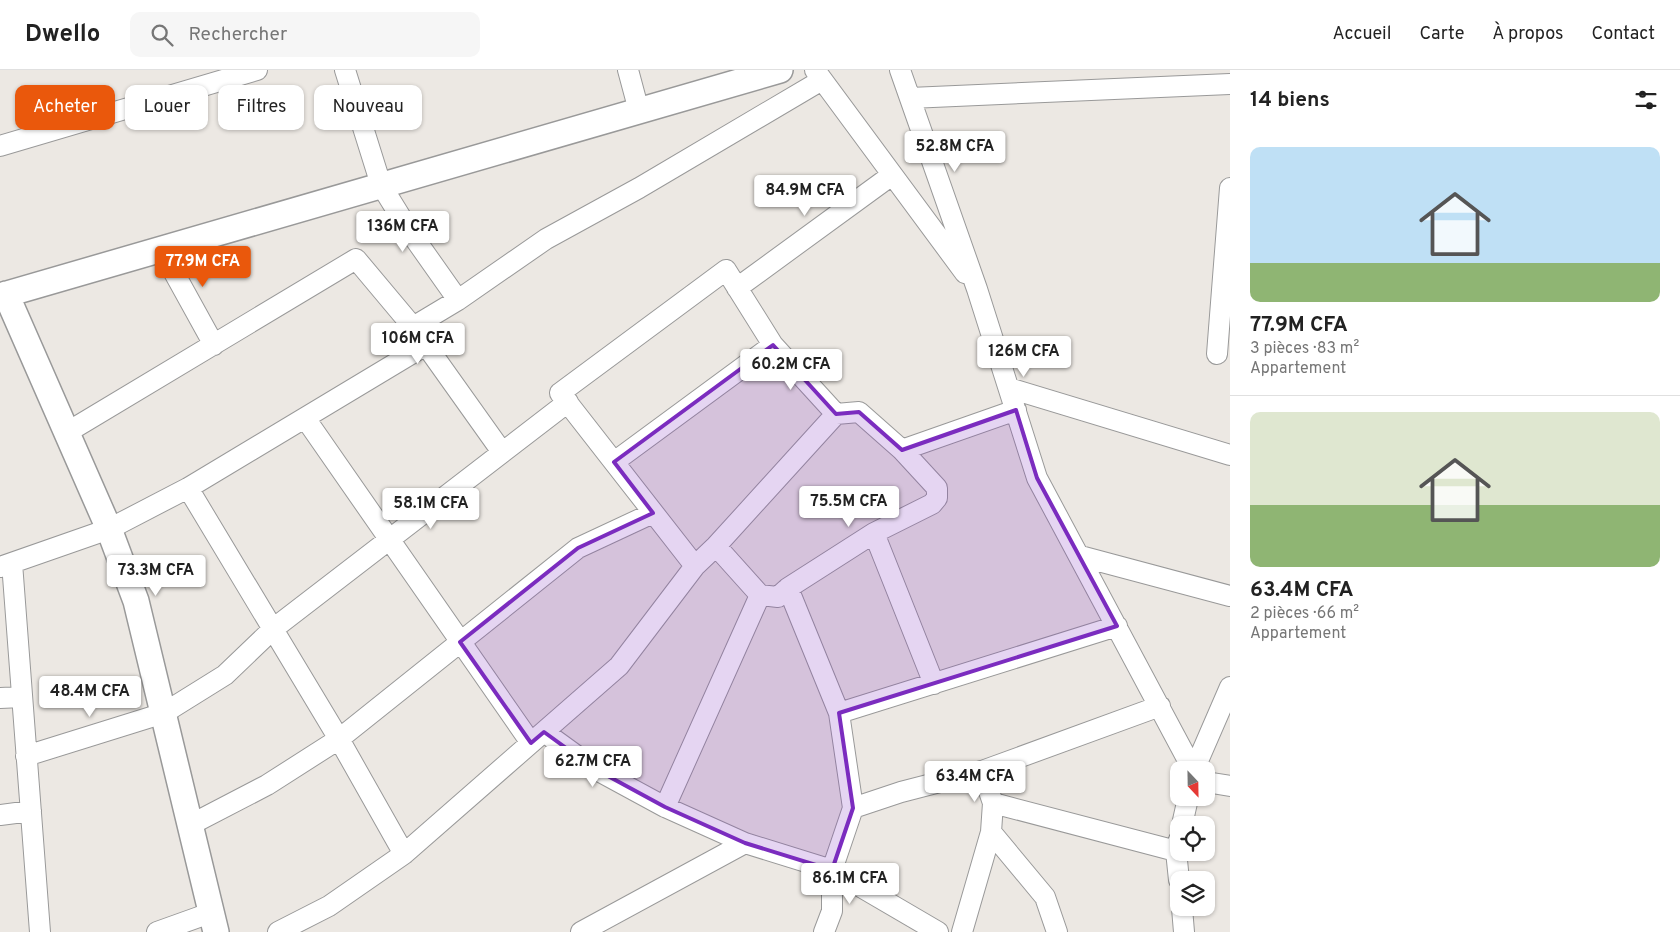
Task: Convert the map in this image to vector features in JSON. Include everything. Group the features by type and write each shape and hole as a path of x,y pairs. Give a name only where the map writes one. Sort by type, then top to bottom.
{"street":[{"path":"0,146 257,70"},
{"path":"345,70 381,185 410,232 458,300"},
{"path":"628,70 639,111"},
{"path":"157,932 213,922 164,713 136,601 109,529 3,295 780,70"},
{"path":"900,70 977,289 1037,478 1189,761"},
{"path":"413,327 458,300 546,238 639,188 818,75 977,289"},
{"path":"910,98 1230,84"},
{"path":"738,288 892,175"},
{"path":"1217,354 1230,188"},
{"path":"161,249 214,344"},
{"path":"66,433 356,259 413,327 502,452"},
{"path":"695,566 560,392 726,270 773,345 836,414"},
{"path":"40,932 22,697 6,565 109,529 188,488 426,345"},
{"path":"614,462 773,345"},
{"path":"1009,388 1230,455"},
{"path":"26,756 164,713 225,675 273,628 568,402"},
{"path":"902,450 1016,410"},
{"path":"278,932 329,906 404,854 620,666 695,566 716,546 836,414 859,412 902,450 937,488 937,498 932,504 874,533 788,588 778,597 760,595 716,546"},
{"path":"305,418 460,642 537,738 665,807 745,843 832,870 938,932"},
{"path":"188,488 273,628 404,854"},
{"path":"190,825 267,785 338,739 578,548 654,513"},
{"path":"874,533 934,684"},
{"path":"1080,556 1230,596"},
{"path":"788,588 839,713 853,808 832,870 832,912 824,932"},
{"path":"665,807 760,595"},
{"path":"839,713 1117,626"},
{"path":"1198,761 1230,687"},
{"path":"0,698 22,697"},
{"path":"853,808 901,792 982,771 1160,706"},
{"path":"962,932 991,832 993,803 982,771"},
{"path":"1215,784 1230,786"},
{"path":"993,803 1170,843"},
{"path":"0,815 31,811"},
{"path":"991,832 1045,897 1057,932"},
{"path":"581,932 745,843"},
{"path":"1183,916 1184,932"}],"highlighted area":[{"path":"773,345 836,414 859,412 902,450 1016,410 1037,478 1117,626 839,713 853,808 832,870 745,843 665,807 595,769 544,732 531,743 460,642 578,548 653,513 614,462"}]}
